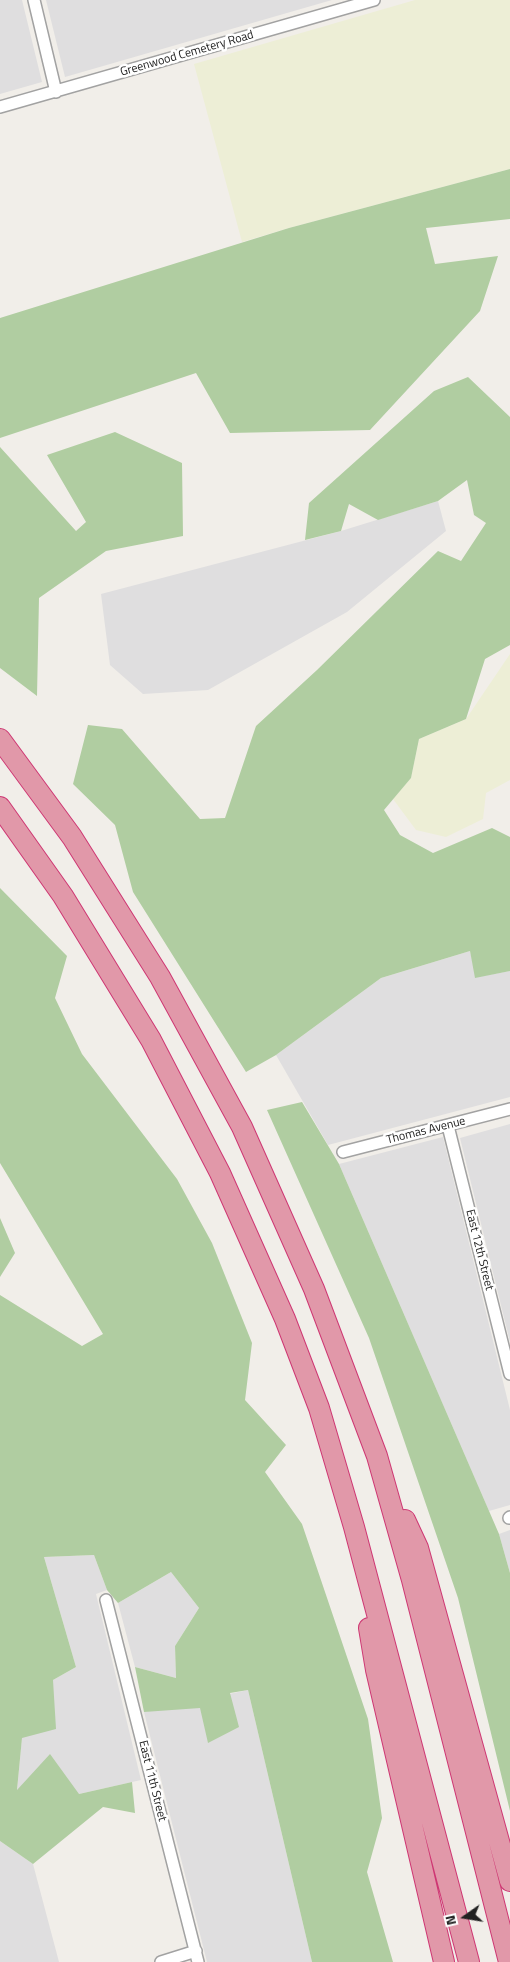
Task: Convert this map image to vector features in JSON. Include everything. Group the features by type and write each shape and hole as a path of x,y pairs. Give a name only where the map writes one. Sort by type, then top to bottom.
{"highway":[{"path":"0,739 72,837 160,977 242,1127 314,1289 376,1456 418,1548 510,1881"},
{"path":"0,807 63,896 151,1040 220,1173 285,1319 319,1408 354,1527 469,1962"},
{"path":"376,1456 412,1580 509,1962"},
{"path":"354,1527 376,1670 444,1962"}],"street":[{"path":"34,0 56,92"},
{"name":"Greenwood Cemetery Road","path":"0,107 374,0"},
{"name":"Thomas Avenue","path":"343,1152 510,1109"},
{"name":"East 12th Street","path":"448,1126 510,1374"},
{"name":"East 11th Street","path":"106,1600 197,1957"},
{"path":"161,1962 197,1957"}],"shaded area":[{"path":"0,0 22,0 42,82 0,94"},
{"path":"46,0 332,0 65,77"},
{"path":"438,501 446,531 347,612 208,690 143,694 110,665 101,594 341,531"},
{"path":"470,951 476,977 510,971 510,1097 328,1145 276,1055 381,978"},
{"path":"510,1124 510,1342 460,1138"},
{"path":"443,1137 510,1410 510,1505 489,1511 339,1164"},
{"path":"510,1530 510,1573 499,1534"},
{"path":"94,1555 107,1590 96,1594 141,1780 79,1794 17,1791 22,1737 53,1680 76,1667 44,1557"},
{"path":"171,1572 199,1608 175,1646 176,1678 135,1667 118,1603"},
{"path":"248,1690 312,1962 207,1962 144,1712"},
{"path":"0,1841 33,1864 59,1962 0,1962"}],"green space":[{"path":"415,0 510,0 510,169 242,242 194,64"},
{"path":"510,169 510,219 426,228 435,264 498,256 480,311 370,430 230,433 196,373 0,438 0,318 289,228"},
{"path":"468,377 510,417 510,645 485,659 466,719 419,739 411,778 384,810 400,835 433,853 492,828 510,837 510,971 475,978 470,951 381,978 276,1055 246,1072 133,892 115,825 73,784 88,725 122,729 200,819 225,818 256,726 317,670 438,551 461,561 486,523 474,515 467,480 438,501 378,520 349,504 341,531 305,540 309,503 434,391"},
{"path":"115,432 182,463 183,536 106,551 39,598 37,696 0,668 0,447 76,531 86,522 47,455"},
{"path":"510,654 510,780 486,793 483,819 446,837 416,830 393,799 411,778 419,739 466,719"},
{"path":"0,888 67,956 55,998 82,1054 177,1179 212,1243 252,1343 245,1400 286,1445 265,1472 302,1524 368,1719 382,1818 367,1872 393,1962 312,1962 248,1690 230,1693 239,1727 208,1743 200,1708 144,1712 135,1667 176,1678 175,1646 199,1608 171,1572 118,1603 107,1590 94,1555 44,1557 76,1667 53,1680 56,1729 22,1738 17,1790 50,1754 79,1794 132,1782 135,1813 103,1807 33,1864 0,1841 0,1295 82,1346 103,1334 0,1163"},
{"path":"302,1102 339,1164 499,1534 510,1573 510,1811 458,1598 369,1338 267,1110"},
{"path":"0,1218 15,1253 0,1277"}]}
